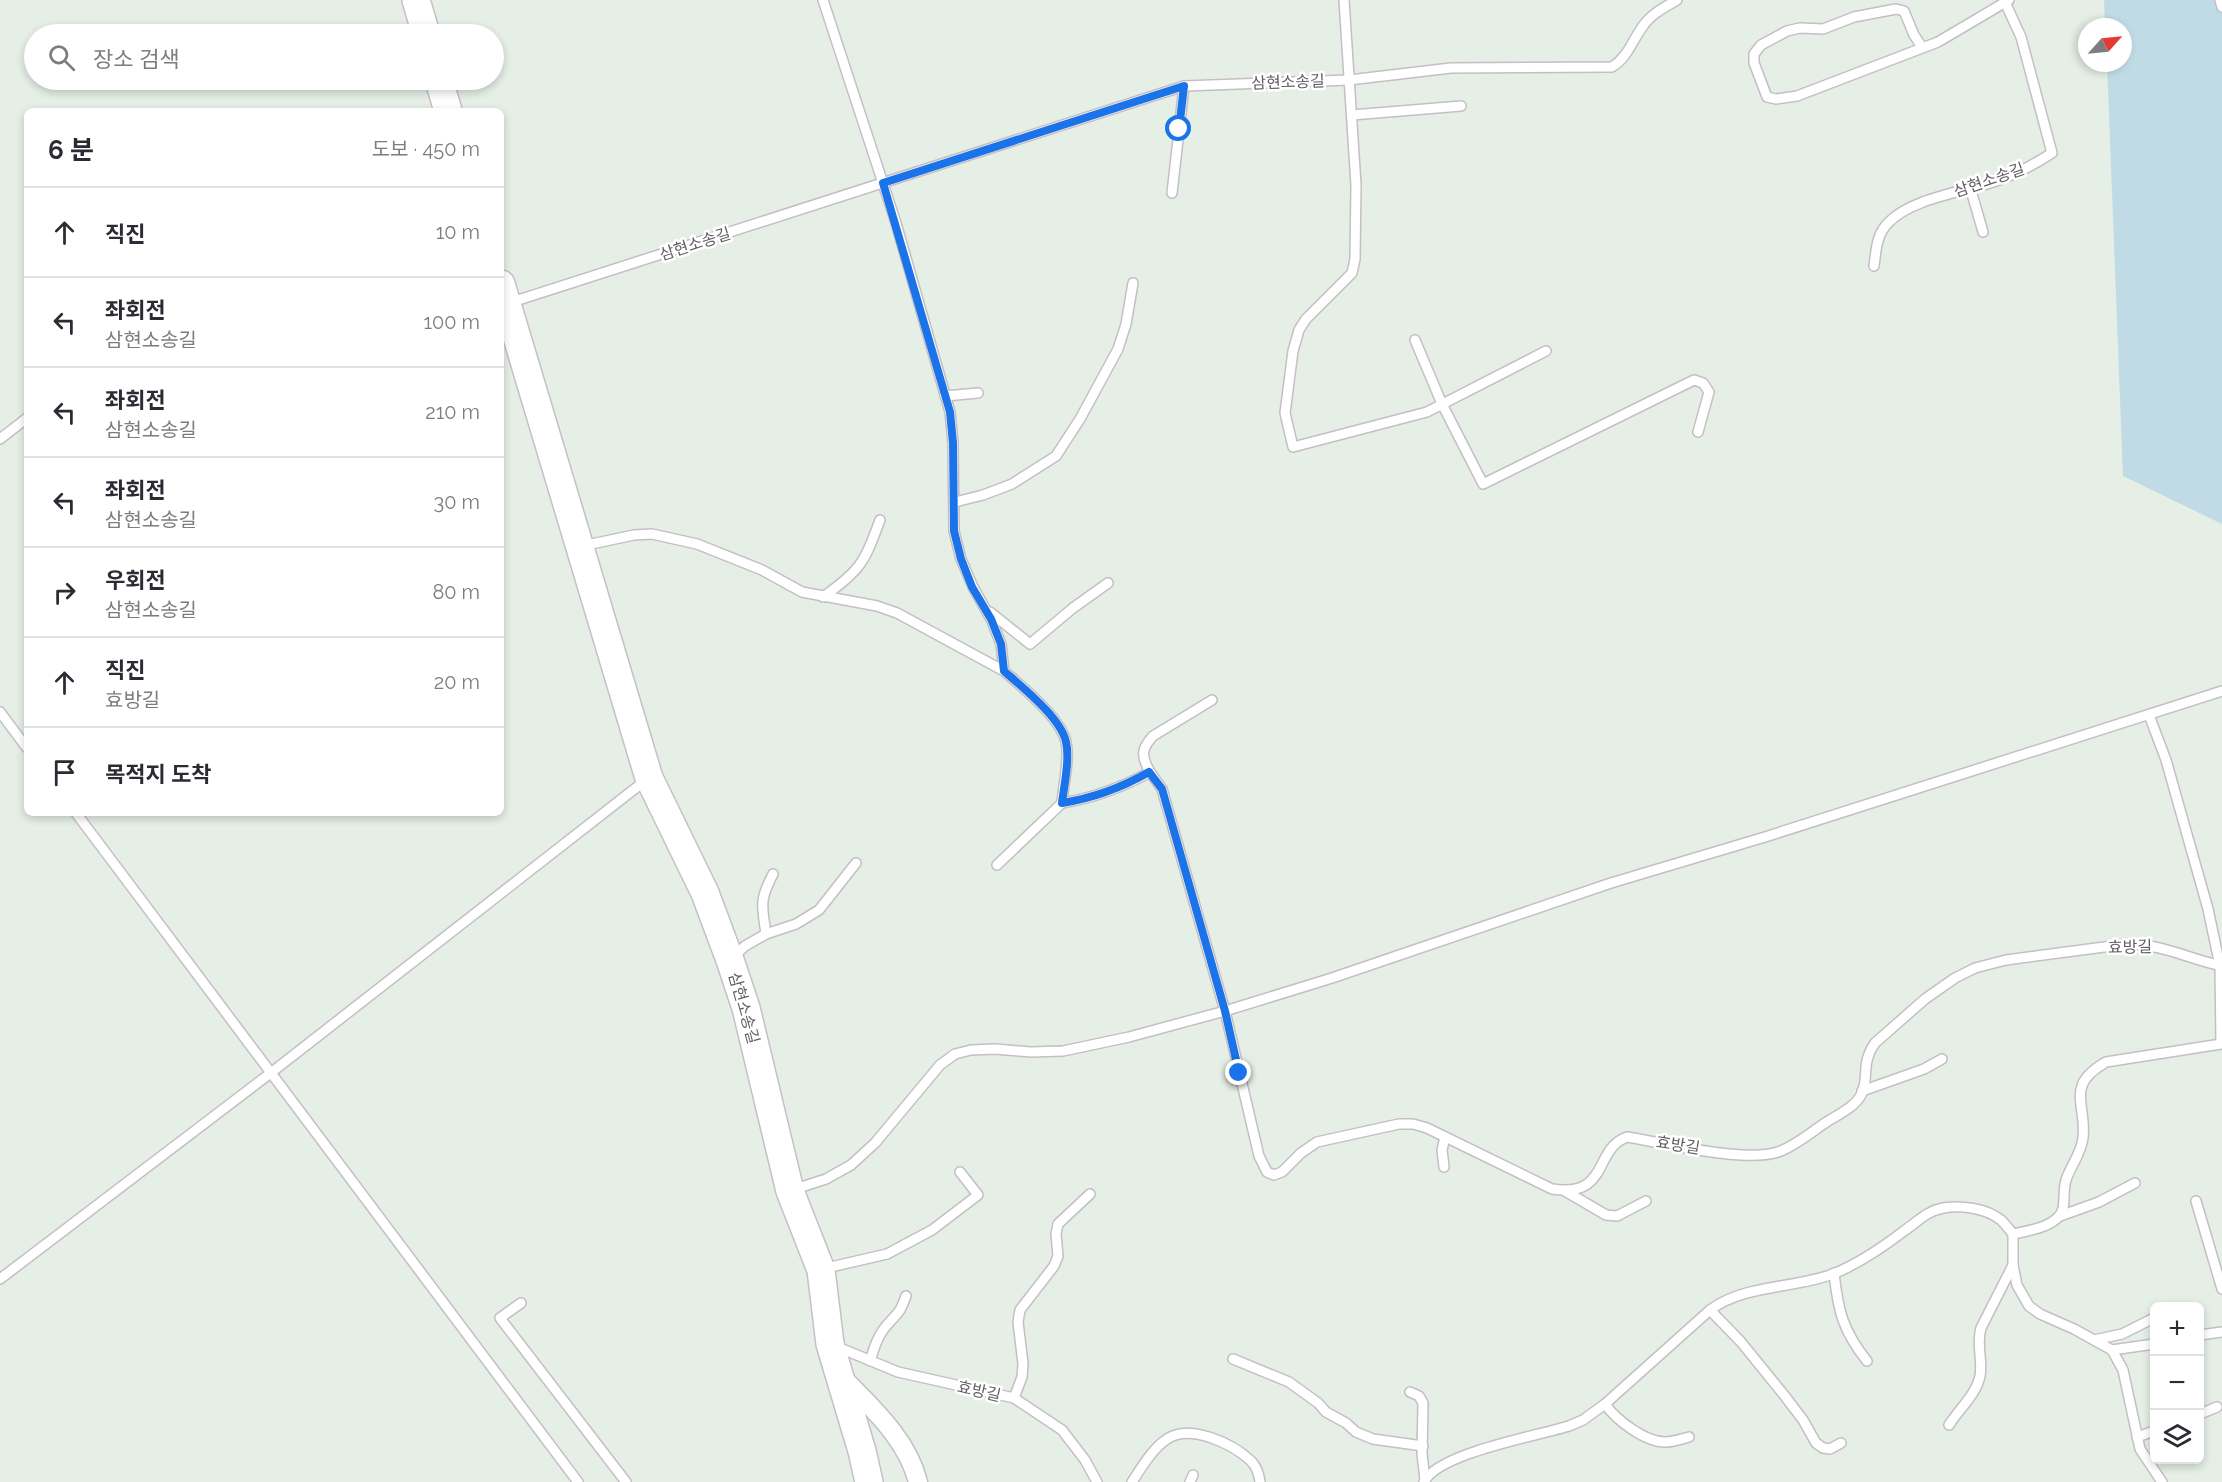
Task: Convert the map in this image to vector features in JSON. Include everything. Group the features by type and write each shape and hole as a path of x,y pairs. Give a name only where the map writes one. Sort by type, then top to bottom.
{"street":[{"path":"416,0 423,24"},
{"name":"삼현소송길","path":"504,294 650,778 705,893 746,1008 790,1191 821,1270 830,1344 869,1482"},
{"path":"838,1372 877,1413 901,1443 913,1463 918,1482"}],"lane":[{"path":"823,0 883,183 950,412 955,502 954,531 961,559 972,587 1001,644 1004,671"},
{"path":"1344,0 1356,185 1355,259 1352,273 1306,319 1299,330 1293,351 1285,413 1293,447 1427,412 1546,351"},
{"name":"삼현소송길","path":"504,294 883,183 1184,86 1349,80 1451,69 1612,67 1623,60 1644,25 1656,13 1677,0"},
{"path":"2220,0 2222,6"},
{"path":"1922,47 1904,11 1896,9 1854,17 1823,29 1800,28 1786,31 1761,45 1754,54 1754,63 1767,97 1776,99 1797,96 1938,42 2006,1"},
{"name":"삼현소송길","path":"1874,266 1878,240 1887,224 1904,212 2024,170 2052,153 2021,37 2006,1"},
{"path":"1172,193 1184,86"},
{"path":"1352,115 1461,106"},
{"path":"1970,187 1983,232"},
{"path":"955,502 1012,484 1056,456 1118,349 1126,324 1133,283"},
{"path":"1415,340 1442,405 1484,484 1694,380 1703,383 1709,393 1698,432"},
{"path":"945,396 978,393"},
{"path":"0,439 24,420"},
{"path":"823,597 856,572 865,559 880,520"},
{"path":"580,547 634,535 652,534 675,538 697,544 762,570 802,592 878,606 897,613 1004,671 1034,697 1061,729 1066,743 1062,803"},
{"path":"984,607 1030,644 1073,608 1108,584"},
{"path":"790,1191 826,1179 851,1165 875,1143 940,1065 955,1054 971,1050 995,1049 1031,1052 1064,1051 1129,1037 1225,1011 1332,978 1611,883 1765,837 2222,691"},
{"path":"1212,700 1153,736 1142,750 1143,759 1149,772 1162,789 1169,809 1225,1011 1259,1156 1267,1172 1274,1175 1282,1172 1301,1153 1317,1142 1399,1124 1413,1125 1427,1128 1552,1189 1565,1191 1606,1215 1617,1216 1646,1201"},
{"path":"0,712 24,744"},
{"path":"2060,1216 2067,1178 2081,1152 2084,1135 2079,1098 2085,1080 2093,1070 2106,1062 2222,1044 2221,966 2208,909 2166,760 2150,715"},
{"path":"997,865 1062,803 1089,799 1124,786 1149,772"},
{"path":"0,1279 272,1072 650,778"},
{"path":"78,816 578,1482"},
{"path":"730,960 745,946 765,934 796,924 819,910 856,863"},
{"path":"765,934 762,903 764,892 773,874"},
{"name":"효방길","path":"1565,1191 1580,1189 1589,1183 1598,1174 1614,1146 1627,1137 1743,1156 1776,1152 1791,1146 1853,1104 1862,1091 1865,1082 1865,1064 1875,1042 1940,988 1982,965 2127,944 2143,944 2221,966"},
{"path":"1862,1091 1924,1069 1942,1059"},
{"path":"1444,1167 1442,1150 1445,1137"},
{"path":"821,1270 886,1254 932,1230 978,1195 960,1172"},
{"path":"2013,1234 2049,1223 2135,1183"},
{"path":"1014,1398 1022,1377 1023,1364 1018,1322 1020,1310 1054,1266 1058,1256 1056,1234 1058,1224 1090,1194"},
{"path":"2196,1201 2222,1288"},
{"path":"1424,1481 1441,1465 1457,1457 1569,1426 1583,1420 1605,1404 1710,1310 1727,1299 1744,1293 1809,1281 1834,1273 1874,1252 1917,1220 1940,1208 1969,1208 1987,1213 2000,1220 2013,1234 2013,1265 2017,1285 2029,1306 2040,1314 2112,1350 2123,1370 2140,1449 2162,1482"},
{"path":"1949,1425 1977,1384 1980,1374 1978,1338 1980,1328 2013,1265"},
{"path":"1834,1273 1838,1307 1844,1328 1852,1343 1867,1361"},
{"path":"870,1361 876,1342 887,1325 900,1313 906,1296"},
{"path":"521,1303 500,1318 626,1482"},
{"path":"1710,1310 1741,1342 1784,1395 1803,1420 1816,1443 1823,1448 1830,1449 1841,1443"},
{"path":"2094,1340 2122,1334 2150,1320"},
{"path":"2204,1334 2222,1332"},
{"name":"효방길","path":"830,1344 898,1372 1014,1398 1062,1430 1085,1460 1097,1482"},
{"path":"2112,1350 2150,1345"},
{"path":"1233,1359 1289,1382 1318,1403 1326,1412 1346,1423 1356,1432 1373,1439 1423,1446"},
{"path":"1410,1392 1419,1395 1423,1403 1424,1481"},
{"path":"1605,1404 1613,1416 1647,1438 1666,1443 1689,1437"},
{"path":"2204,1412 2217,1407"},
{"path":"2137,1437 2150,1432"},
{"path":"1132,1482 1167,1438 1182,1433 1199,1433 1236,1449 1253,1462 1260,1482"}],"shaded area":[{"path":"2104,0 2222,0 2222,524 2123,476 2107,72 2132,72 2132,18 2105,18"}],"route":[{"path":"1179,129 1184,86 883,183 950,412 955,489 954,531 961,559 972,587 991,619 1001,644 1004,671 1034,697 1061,729 1066,743 1062,803 1089,799 1124,786 1149,772 1162,789 1225,1011 1239,1073"}]}
